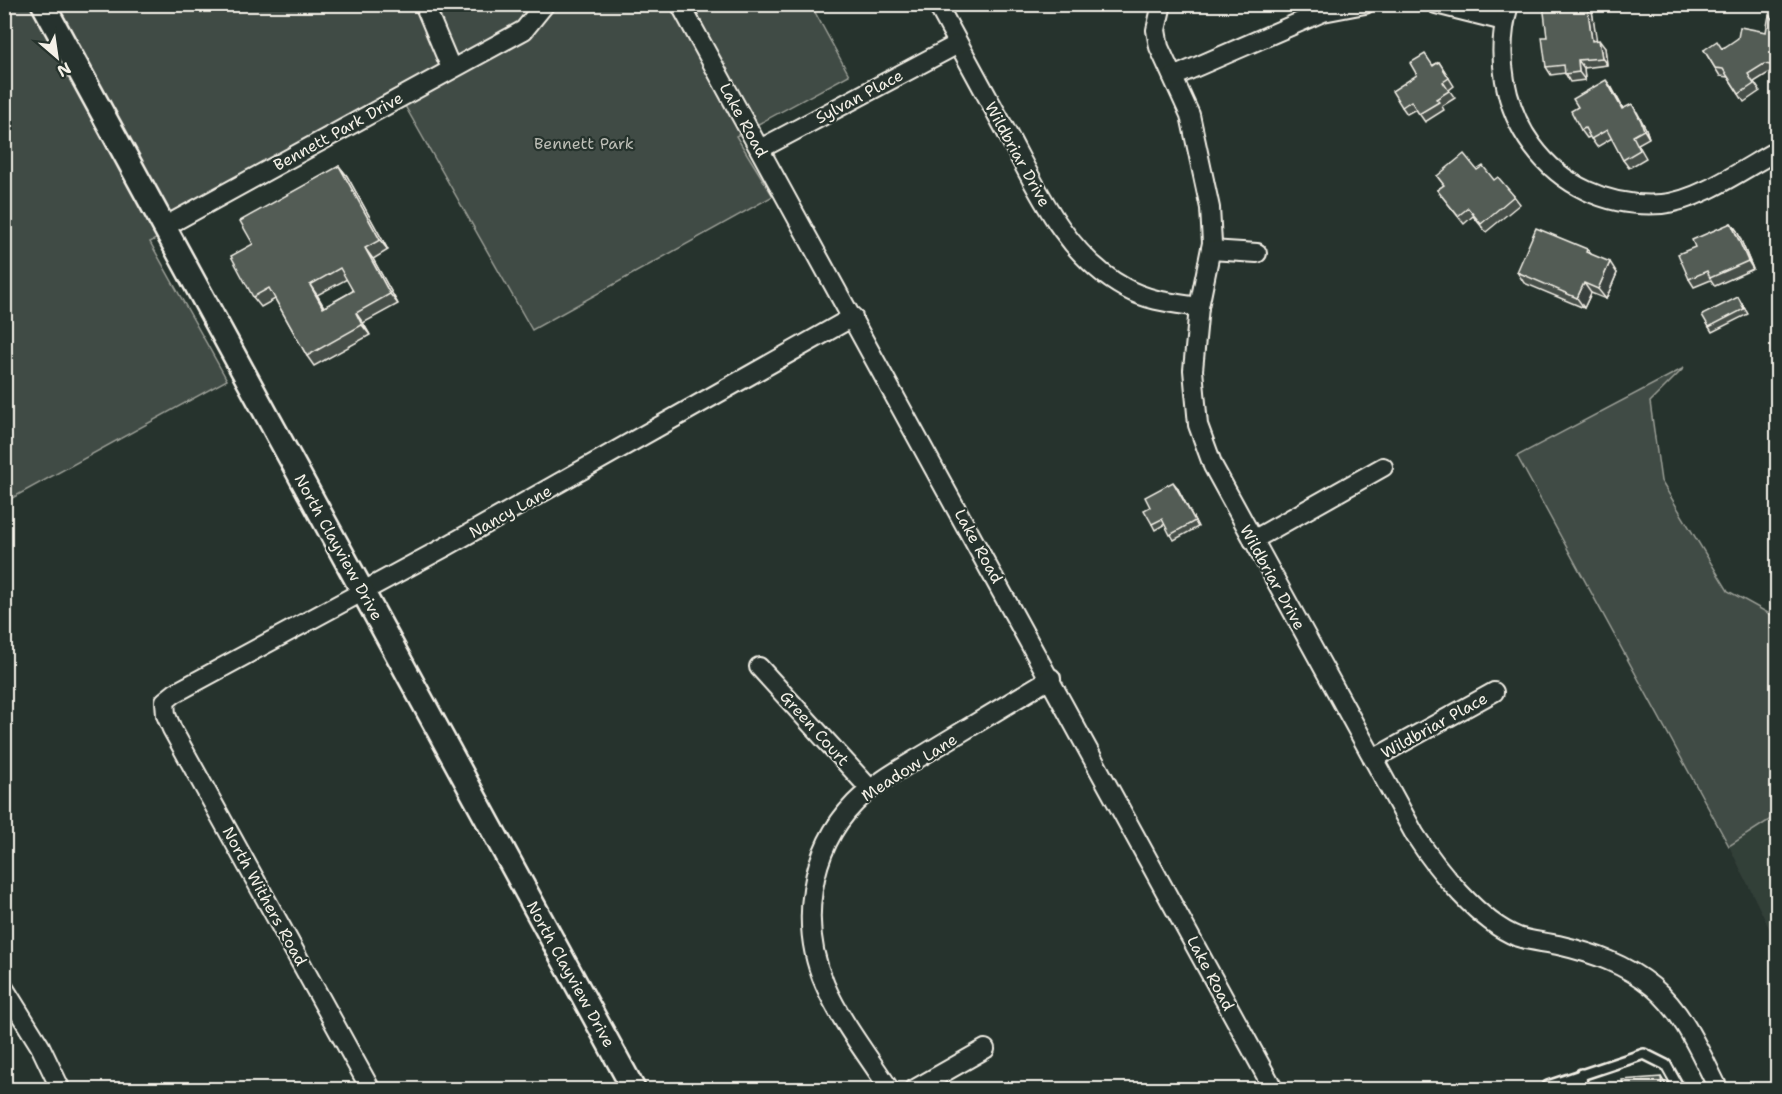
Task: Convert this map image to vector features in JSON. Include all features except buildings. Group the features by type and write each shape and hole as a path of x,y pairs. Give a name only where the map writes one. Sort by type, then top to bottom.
{"street":[{"name":"North Clayview Drive","path":"43,4 634,1089"},
{"path":"424,4 452,68 524,30 545,4"},
{"name":"Lake Road","path":"680,4 1274,1089"},
{"name":"Wildbriar Drive","path":"937,4 1044,202 1081,251 1116,282 1134,293 1154,301 1199,307 1193,370 1198,424 1213,466 1373,759 1431,860 1474,906 1517,936 1602,957 1645,981 1681,1017 1719,1089"},
{"path":"1162,4 1156,30 1159,47 1190,115 1210,208 1211,250 1199,307"},
{"path":"1173,77 1323,12 1365,4"},
{"path":"1436,4 1506,13 1501,54 1504,88 1510,110 1523,132 1551,167 1589,193 1617,201 1662,204 1686,199 1778,150"},
{"name":"Sylvan Place","path":"760,150 958,44"},
{"name":"Bennett Park Drive","path":"165,227 452,68"},
{"path":"1211,250 1257,253"},
{"name":"Nancy Lane","path":"165,701 175,693 363,591 853,317"},
{"path":"1253,540 1383,467"},
{"name":"Green Court","path":"759,667 870,789"},
{"name":"Meadow Lane","path":"890,1089 835,1006 820,971 811,922 814,879 829,838 840,820 870,789 1051,678"},
{"name":"Wildbriar Place","path":"1373,759 1494,692"},
{"name":"North Withers Road","path":"165,701 166,715 172,729 371,1089"},
{"path":"4,988 40,1046 61,1089"},
{"path":"913,1089 984,1049"}],"lane":[{"path":"1546,1089 1581,1074 1644,1054 1666,1065 1680,1089"},
{"path":"1581,1074 1582,1089"}],"shaded area":[{"path":"1777,815 1777,944 1729,846"}],"green space":[{"name":"Bennett Park","path":"5,5 811,5 849,75 736,136 773,196 532,330 405,106 150,242 227,380 5,502"},
{"path":"1684,368 1650,402 1661,481 1728,591 1777,618 1777,815 1729,846 1517,456"}]}
